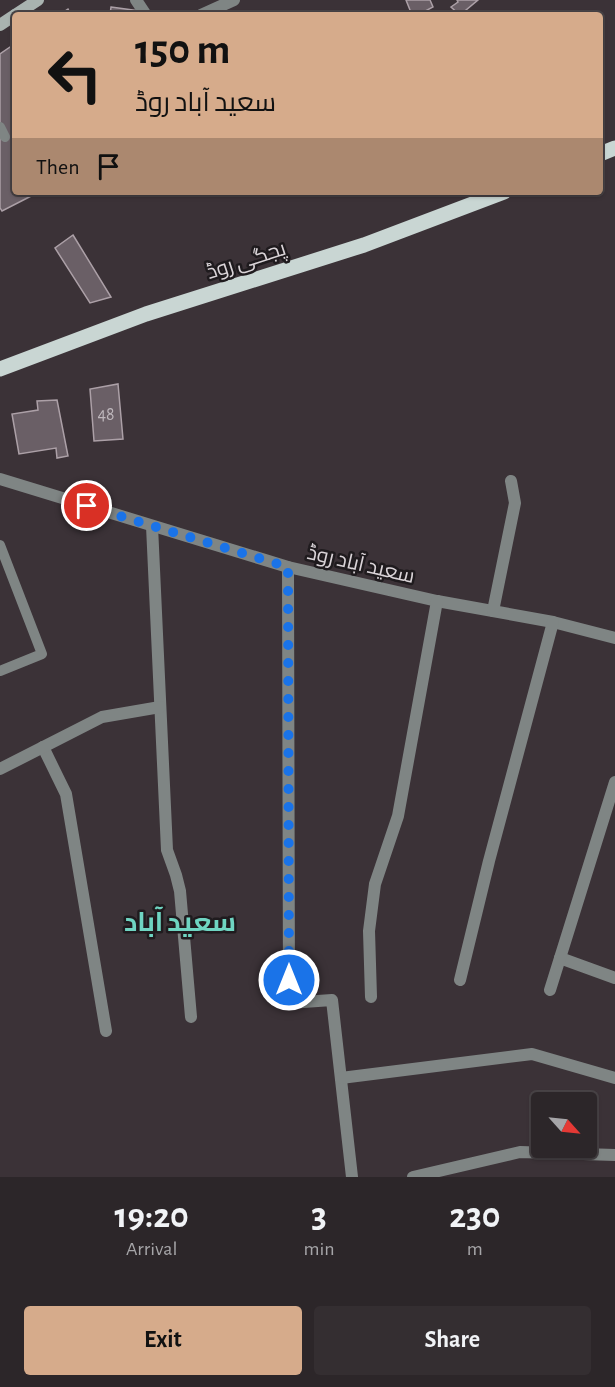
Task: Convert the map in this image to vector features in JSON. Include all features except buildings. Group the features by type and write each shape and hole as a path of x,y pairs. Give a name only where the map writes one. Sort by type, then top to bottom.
{"main road":[{"name":"پجگی روڈ","path":"0,369 146,314 364,245 496,195"}],"street":[{"path":"20,12 38,0"},
{"path":"208,12 234,0"},
{"name":"سعید آباد روڈ","path":"0,479 288,567 437,601 553,622 615,638"},
{"path":"493,611 514,503 511,480"},
{"path":"152,526 167,850 180,891 191,1017"},
{"path":"288,567 290,1003 332,1000 352,1177"},
{"path":"371,997 369,931 375,884 398,816 437,601"},
{"path":"460,980 489,861 553,622"},
{"path":"0,770 102,717 160,707"},
{"path":"44,747 66,794 106,1031"},
{"path":"550,990 615,782"},
{"path":"560,958 615,978"},
{"path":"341,1078 532,1054 615,1078"},
{"path":"413,1177 520,1152 615,1155"}],"lane":[{"path":"0,544 42,654 0,671"}],"district":[{"name":"سعید آباد","path":"180,922"}],"route":[{"path":"87,506 288,567 289,980"}]}
